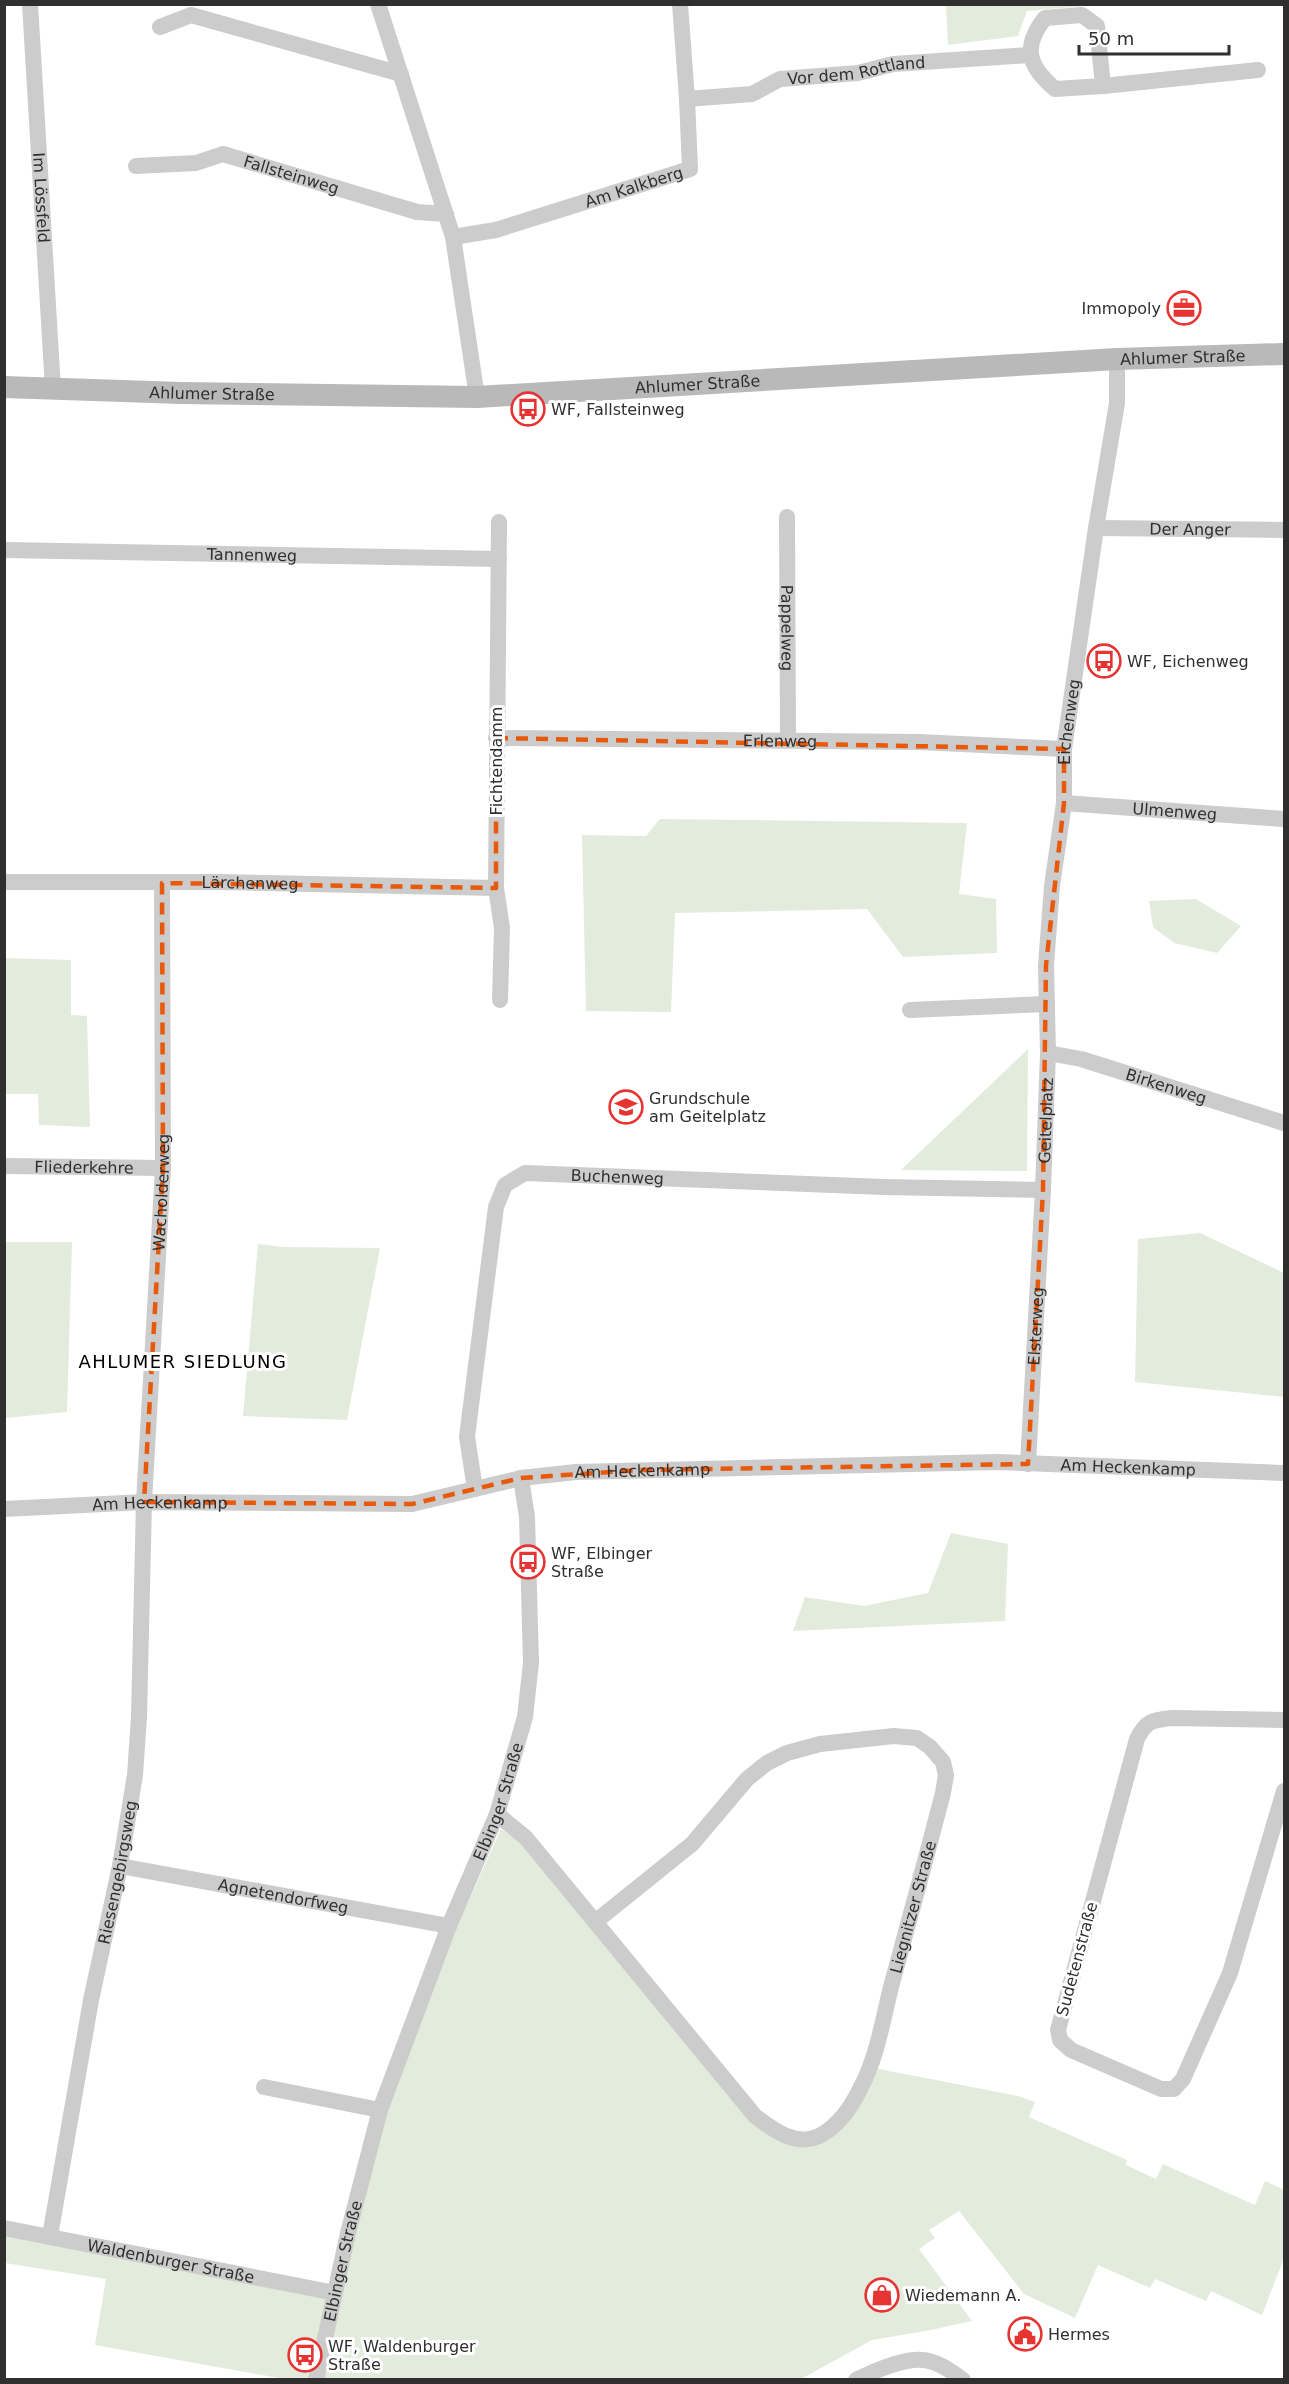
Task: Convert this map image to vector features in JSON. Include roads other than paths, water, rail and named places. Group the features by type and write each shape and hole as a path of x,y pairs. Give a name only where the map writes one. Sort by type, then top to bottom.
{"main road":[{"name":"Ahlumer Straße","path":"4,387 181,393 477,397 1117,358 1284,354"}],"street":[{"name":"Im Lössfeld","path":"30,4 53,389"},
{"path":"378,4 453,237 477,397"},
{"name":"Am Kalkberg","path":"453,237 496,230 690,169 680,4"},
{"path":"160,27 191,15 401,74"},
{"path":"1102,86 1097,26 1082,15 1045,18 1034,32 1029,55 1040,76 1055,89 1102,86 1258,70"},
{"name":"Vor dem Rottland","path":"687,99 752,94 780,79 858,73 893,64 1029,55"},
{"name":"Fallsteinweg","path":"136,165 196,163 223,153 417,212 446,214"},
{"name":"Eichenweg","path":"1048,1053 1047,965 1052,886 1064,803 1064,748 1117,403 1117,358"},
{"name":"Pappelweg","path":"787,517 788,740"},
{"name":"Fichtendamm","path":"499,522 496,888 502,928 501,1000"},
{"name":"Der Anger","path":"1096,528 1284,530"},
{"name":"Tannenweg","path":"4,550 498,559"},
{"name":"Erlenweg","path":"496,738 919,742 1064,748"},
{"name":"Ulmenweg","path":"1064,803 1284,819"},
{"name":"Lärchenweg","path":"4,882 216,882 496,888"},
{"name":"Wacholderweg","path":"144,1502 163,1168 162,883"},
{"path":"910,1010 1047,1004"},
{"name":"Birkenweg","path":"1048,1053 1081,1059 1284,1122"},
{"name":"Geitelplatz","path":"1043,1190 1048,1053"},
{"name":"Fliederkehre","path":"4,1166 163,1168"},
{"name":"Buchenweg","path":"475,1490 467,1437 496,1207 505,1185 525,1173 884,1187 1043,1190"},
{"name":"Elsterweg","path":"1028,1464 1043,1190"},
{"name":"Am Heckenkamp","path":"4,1509 144,1502 412,1504 521,1478 576,1472 996,1462 1284,1473"},
{"name":"Elbinger Straße","path":"316,2379 348,2233 380,2110 449,1926 498,1814 525,1717 531,1663 527,1517 521,1478"},
{"name":"Riesengebirgsweg","path":"50,2236 91,2000 120,1866 135,1775 139,1717 144,1502"},
{"name":"Sudetenstraße","path":"1284,1720 1172,1718 1155,1720 1144,1726 1137,1739 1058,2030 1060,2040 1071,2050 1161,2089 1174,2088 1183,2079 1230,1973 1284,1791"},
{"name":"Liegnitzer Straße","path":"498,1814 526,1838 595,1922 755,2116 787,2137 804,2139 819,2136 836,2124 848,2110 866,2075 943,1793 946,1775 943,1762 930,1747 917,1738 894,1736 820,1744 787,1753 767,1763 747,1779 692,1844 595,1922"},
{"name":"Agnetendorfweg","path":"120,1866 449,1926"},
{"path":"264,2088 380,2110"},
{"name":"Waldenburger Straße","path":"4,2228 335,2293"},
{"path":"856,2379 879,2369 928,2360 963,2379"}],"place":[{"name":"Immopoly","path":"1184,308"},
{"name":"WF, Fallsteinweg","path":"528,409"},
{"name":"WF, Eichenweg","path":"1104,661"},
{"name":"Grundschule am Geitelplatz","path":"626,1107"},
{"name":"WF, Elbinger Straße","path":"528,1562"},
{"name":"Wiedemann A.","path":"882,2295"},
{"name":"Hermes","path":"1025,2334"},
{"name":"WF, Waldenburger Straße","path":"305,2355"}],"district":[{"name":"AHLUMER SIEDLUNG","path":"183,1361"}]}
